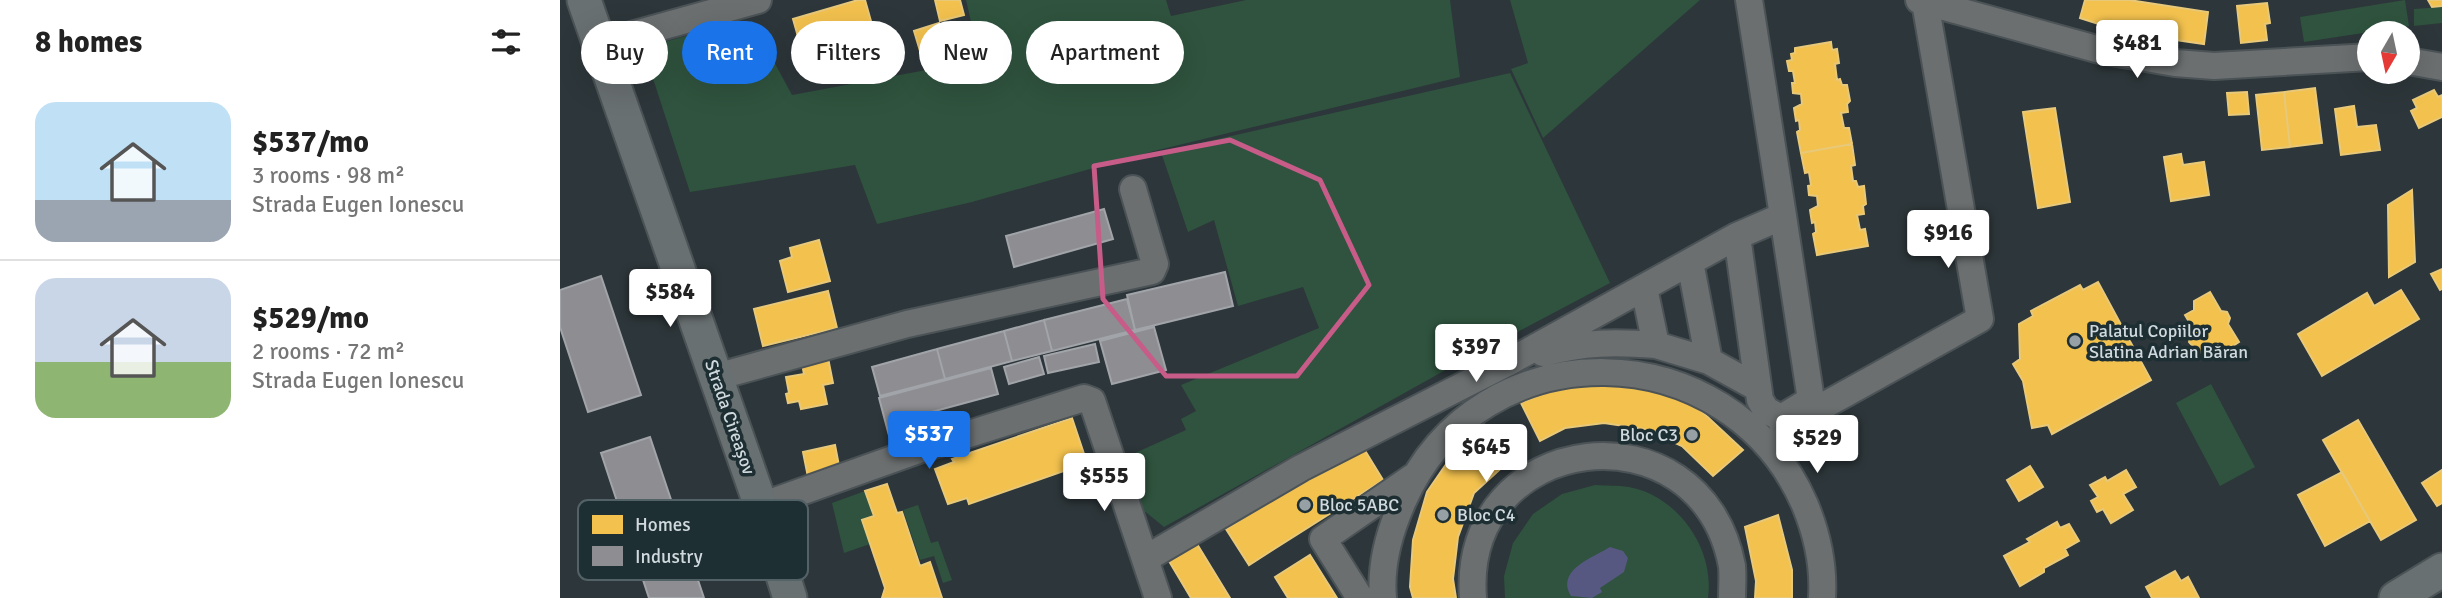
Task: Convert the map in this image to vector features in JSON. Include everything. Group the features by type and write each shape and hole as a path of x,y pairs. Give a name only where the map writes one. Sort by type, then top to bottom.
{"main road":[{"name":"Strada Cireașov","path":"584,0 591,21"},
{"name":"Strada Cireașov","path":"613,84 759,500"},
{"path":"2396,598 2442,570"},
{"name":"Strada Cireașov","path":"784,580 790,598"}],"street":[{"path":"668,25 758,0"},
{"path":"1749,0 1811,400 1775,428"},
{"path":"1775,428 1980,319 1922,1 2100,50 2175,63 2214,66 2357,58"},
{"path":"2420,63 2442,67"},
{"path":"716,377 907,324 1152,271 1155,264 1133,189"},
{"path":"1145,559 1301,468 1507,363 1737,236 1783,216"},
{"path":"1737,236 1760,400 1775,428 1815,528 1823,579 1822,598"},
{"path":"1690,262 1709,361"},
{"path":"1644,288 1656,345"},
{"path":"1507,363 1561,348 1608,341 1656,345 1709,361 1758,388"},
{"path":"1383,598 1382,585 1391,528 1414,476 1442,440 1476,410 1532,382 1594,370 1656,377 1775,428"},
{"path":"778,500 925,448 1084,398 1092,401 1158,598"},
{"path":"1473,598 1471,576 1480,538 1499,504 1528,477 1562,461 1599,454 1637,459 1671,474 1700,498 1721,531 1732,568 1732,598"},
{"path":"1360,598 1322,539 1414,476"}],"highlighted area":[{"path":"1230,140 1320,180 1369,285 1297,376 1166,376 1103,299 1094,166"}],"green space":[{"path":"966,0 1166,0 1171,16 1246,0 1450,0 1460,77 1154,151 972,202 877,224 855,165 690,192 655,84 668,84 668,41 682,37 682,84 777,84 777,67 792,95 851,84 905,84 905,74 919,71 919,84 1012,84 1012,21 971,21"},
{"path":"1510,0 1700,0 1543,138 1511,69 1528,63"},
{"path":"2405,0 2408,21 2357,21 2357,34 2304,42 2300,17"},
{"path":"2442,7 2442,23 2420,25 2420,21 2414,21 2414,9"},
{"path":"1510,73 1610,283 1442,372 1164,527 1142,509 1124,458 1186,430 1181,419 1196,411 1181,385 1319,328 1303,287 1238,306 1214,220 1188,232 1161,152"},
{"path":"2211,384 2255,467 2220,486 2176,403"},
{"path":"1595,485 1625,486 1647,492 1677,513 1690,528 1706,561 1708,598 1505,598 1504,576 1513,543 1533,514 1562,494"},
{"path":"865,491 874,516 870,544 844,553 832,503"},
{"path":"918,505 931,543 938,541 952,580 943,583 934,556 920,560 903,510"}],"water":[{"path":"1610,547 1623,551 1628,558 1624,572 1600,588 1602,592 1592,598 1571,596 1568,579 1572,572 1586,560"}],"building: Homes":[{"path":"865,0 871,21 794,21"},
{"path":"935,0 960,0 964,15 940,21"},
{"path":"2085,0 2129,0 2208,12 2204,44 2127,33 2080,18"},
{"path":"2428,0 2442,0 2442,6 2432,7"},
{"path":"2267,3 2270,23 2265,24 2267,40 2241,43 2237,6"},
{"path":"919,29 919,48 914,31"},
{"path":"1831,42 1832,50 1837,49 1837,80 1840,79 1842,85 1847,85 1850,101 1847,104 1848,112 1841,113 1844,128 1849,128 1852,144 1801,153 1797,132 1800,130 1799,120 1796,121 1794,108 1802,104 1801,94 1793,93 1793,71 1789,71 1787,61 1792,60 1791,54 1795,53 1795,48"},
{"path":"2315,88 2322,143 2290,147 2284,92"},
{"path":"2434,90 2438,97 2442,95 2442,117 2419,128 2411,111 2417,108 2413,100"},
{"path":"2247,92 2249,114 2229,115 2227,93"},
{"path":"2284,92 2290,147 2262,150 2256,95"},
{"path":"2354,106 2357,127 2376,125 2380,150 2341,155 2335,109"},
{"path":"2055,108 2070,202 2038,208 2023,112"},
{"path":"1852,144 1855,165 1851,166 1853,181 1856,181 1858,187 1864,186 1866,204 1863,206 1864,214 1857,215 1860,230 1865,229 1868,246 1817,255 1813,234 1816,232 1815,222 1812,223 1810,210 1818,206 1817,196 1809,195 1809,172 1805,173 1801,153"},
{"path":"2181,154 2183,165 2204,162 2209,195 2171,201 2164,157"},
{"path":"2412,190 2415,262 2389,277 2388,205"},
{"path":"819,240 830,281 788,292 780,261 792,257 790,248"},
{"path":"2442,269 2442,289 2440,290 2431,274"},
{"name":"Palatul Copiilor Slatina Adrian Băran","path":"2098,282 2151,380 2052,434 2048,425 2032,428 2023,381 2013,364 2020,359 2019,324 2033,316 2031,311 2080,285 2083,290"},
{"path":"2401,290 2419,319 2322,376 2298,334 2367,293 2374,306"},
{"path":"828,291 837,328 763,346 754,309"},
{"path":"2210,292 2221,311 2227,312 2230,318 2228,324 2239,342 2222,353 2217,349 2209,354 2198,352 2189,342 2191,336 2186,328 2191,325 2185,315 2194,310 2194,301"},
{"path":"828,358 833,383 823,385 827,404 801,409 799,401 788,403 786,377 804,374 802,364"},
{"name":"Bloc C3","path":"1592,383 1647,387 1697,407 1743,450 1713,476 1682,446 1644,429 1604,423 1565,428 1540,441 1521,403 1548,391"},
{"path":"1072,418 1087,463 969,504 967,498 948,504 935,469 954,462 952,459"},
{"path":"2358,420 2416,520 2381,540 2323,440"},
{"name":"Bloc C4","path":"1482,422 1510,460 1474,493 1458,537 1453,579 1456,598 1413,598 1410,587 1413,540 1427,492 1456,450"},
{"name":"Bloc 5ABC","path":"1361,444 1383,480 1249,565 1226,529"},
{"path":"835,445 840,471 808,477 803,452"},
{"path":"2030,466 2043,487 2019,501 2007,480"},
{"path":"2126,470 2136,487 2123,494 2133,510 2111,523 2103,509 2097,512 2091,501 2098,497 2090,485 2105,477 2107,481"},
{"path":"2442,470 2442,503 2437,506 2422,483"},
{"path":"2342,472 2370,521 2325,546 2298,495"},
{"path":"887,484 897,513 902,512 920,566 930,562 942,598 882,598 885,588 862,520 874,516 865,491"},
{"path":"1778,515 1792,570 1792,598 1755,598 1756,581 1745,527"},
{"path":"2057,522 2060,528 2069,524 2079,541 2065,549 2068,555 2044,568 2044,572 2020,586 2004,556 2030,542 2027,539"},
{"path":"1197,544 1230,598 1191,598 1169,561"},
{"path":"1310,555 1337,598 1288,598 1275,577"},
{"path":"2175,571 2181,581 2188,577 2199,598 2152,598 2146,587"}],"building: Industry":[{"path":"1104,209 1113,239 1014,267 1006,236"},
{"path":"1225,272 1233,306 1135,330 1127,295"},
{"path":"601,276 641,395 588,412 560,327 560,290"},
{"path":"1127,299 1135,330 1052,351 1044,320"},
{"path":"1044,320 1052,351 1012,361 1004,331"},
{"path":"1154,327 1166,370 1112,384 1100,341"},
{"path":"1004,331 1012,361 945,379 937,349"},
{"path":"1095,344 1099,362 1048,373 1044,356"},
{"path":"937,349 945,379 880,396 872,367"},
{"path":"1039,357 1044,374 1009,384 1004,367"},
{"path":"991,368 998,394 902,420 907,439 891,443 879,398"},
{"path":"650,437 671,500 617,500 601,453"},
{"path":"643,580 698,580 704,598 649,598"}],"place":[{"name":"Palatul Copiilor Slatina Adrian Băran","path":"2075,341"},
{"name":"Bloc C3","path":"1692,435"},
{"name":"Bloc 5ABC","path":"1305,505"},
{"name":"Bloc C4","path":"1443,515"}]}
